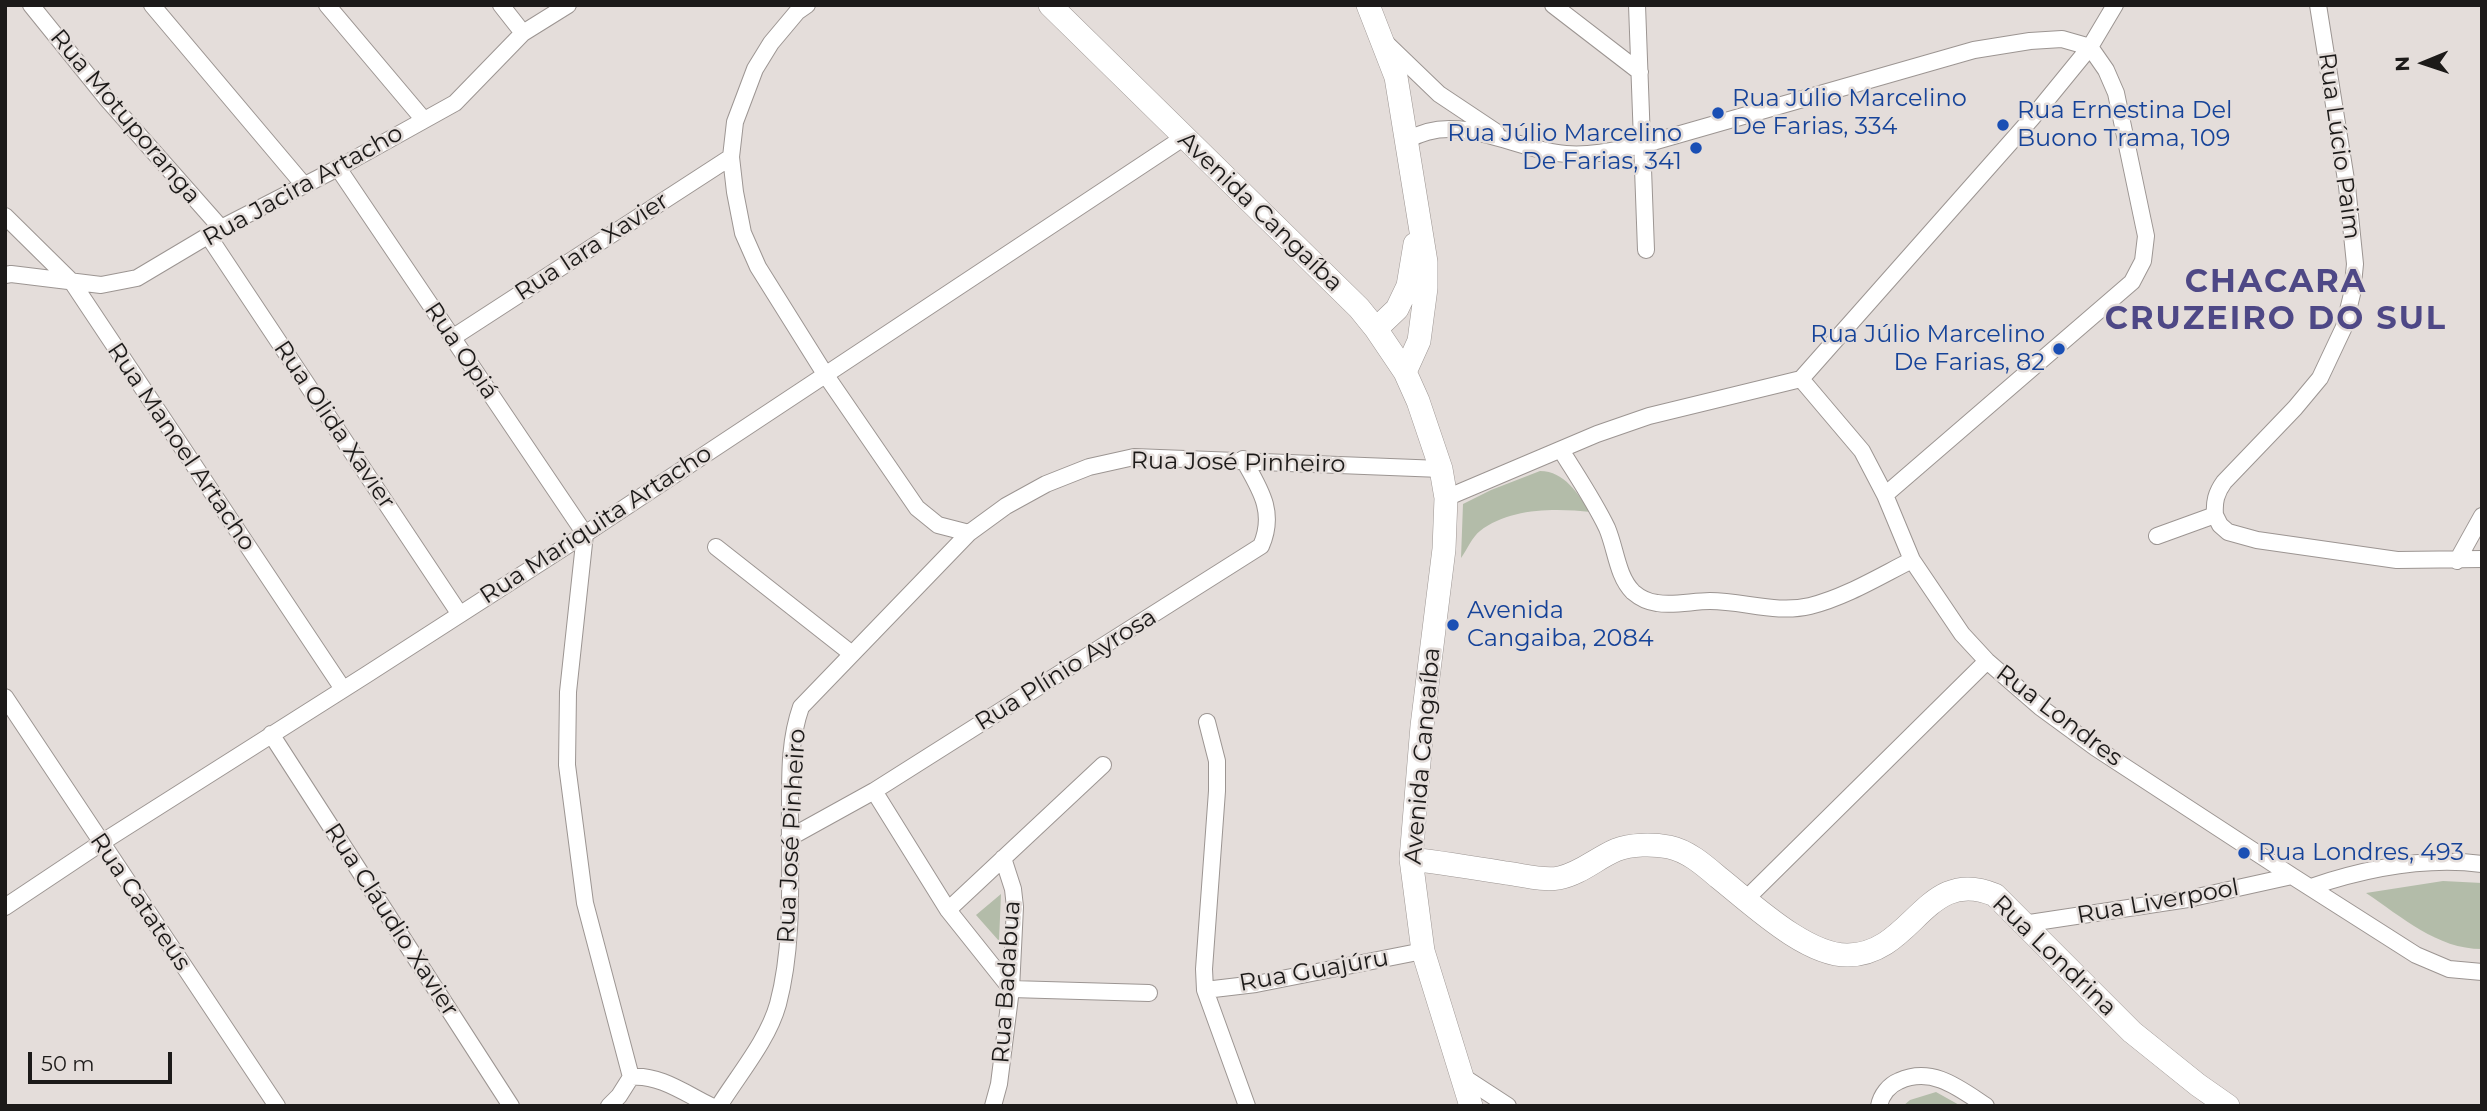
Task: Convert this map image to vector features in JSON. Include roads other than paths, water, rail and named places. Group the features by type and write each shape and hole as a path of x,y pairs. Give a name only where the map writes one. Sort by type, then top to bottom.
{"street":[{"name":"Rua Motuporanga","path":"31,5 215,232"},
{"path":"152,5 303,184"},
{"path":"327,5 424,120"},
{"path":"500,5 523,33"},
{"name":"Rua Jacira Artacho","path":"5,275 101,285 137,278 215,232 455,103 523,33 568,5"},
{"path":"807,5 797,12 755,69 735,122 731,157 743,233 758,267 825,374 916,508 938,525 969,533"},
{"name":"Avenida Cangaíba","path":"1050,5 1183,138 1315,263 1376,329 1405,372 1418,401 1441,469 1446,498 1444,549 1422,726 1411,859 1423,951 1471,1106"},
{"path":"1368,5 1396,77 1423,237 1426,288 1419,341 1405,372"},
{"path":"1553,5 1640,72"},
{"path":"1637,5 1646,250"},
{"path":"1446,498 1649,416 1801,379 2023,129 2090,47 2115,5"},
{"name":"Rua Lúcio Paim","path":"2215,516 2217,492 2224,482 2320,378 2344,327 2352,294 2355,264 2347,186 2318,5"},
{"path":"1408,141 1423,131 1457,128 1519,145 1567,154 1595,154 1642,145 1974,50 2030,40 2062,39 2090,47 2106,70 2116,93 2146,236 2143,261 2132,282 1885,495"},
{"path":"1383,40 1439,94 1519,145"},
{"name":"Rua Mariquita Artacho","path":"5,907 584,534 1183,138"},
{"name":"Rua Iara Xavier","path":"452,338 731,157"},
{"name":"Rua Opiá","path":"338,168 584,534"},
{"name":"Rua Manoel Artacho","path":"5,216 72,282 343,689"},
{"path":"1376,329 1397,309 1408,286 1418,216"},
{"name":"Rua Olida Xavier","path":"215,232 459,613"},
{"name":"Rua Londres","path":"1801,379 1862,451 1885,495 1912,560 1962,634 1987,661 2040,707 2096,748 2416,955 2449,969 2482,972"},
{"path":"1561,450 1607,530 1625,580 1633,592 1644,600 1659,604 1729,601 1773,609 1794,609 1814,605 1846,592 1912,560"},
{"name":"Rua José Pinheiro","path":"719,1106 762,1038 777,1007 784,975 788,935 793,728 801,707 969,533 1006,506 1046,484 1089,467 1134,457 1243,459 1441,469"},
{"name":"Rua Plínio Ayrosa","path":"789,838 874,791 1261,546 1268,531 1268,512 1243,459"},
{"path":"2157,536 2215,516 2228,532 2249,538 2397,560 2482,559"},
{"path":"2457,561 2482,516"},
{"path":"584,534 568,692 567,765 585,903 631,1077 609,1106"},
{"path":"716,547 852,654"},
{"path":"1746,899 1987,661"},
{"name":"Rua Catateús","path":"5,697 277,1106"},
{"path":"1207,722 1217,761 1217,791 1204,969 1205,989 1247,1106"},
{"name":"Rua Cláudio Xavier","path":"271,734 511,1106"},
{"path":"948,910 1102,765"},
{"path":"874,791 948,910 1011,989 1149,993"},
{"name":"Rua Londrina","path":"1411,859 1558,878 1578,872 1618,849 1644,845 1671,847 1696,859 1804,943 1825,953 1849,955 1869,952 1891,941 1940,896 1961,888 1978,887 1995,895 2132,1032 2228,1106"},
{"name":"Rua Badabua","path":"993,1106 999,1084 1011,989 1015,907 1013,889 1003,858"},
{"path":"2311,887 2338,878 2406,866 2456,861 2482,864"},
{"name":"Rua Liverpool","path":"2023,924 2188,899 2292,876"},
{"name":"Rua Guajúru","path":"1205,989 1256,984 1423,951"},
{"path":"1879,1106 1886,1090 1896,1082 1913,1075 1930,1075 1943,1080 1986,1106"},
{"path":"1462,1076 1508,1106"},
{"path":"631,1077 654,1079 711,1106"}],"place":[{"name":"Rua Júlio Marcelino De Farias, 334","path":"1718,113"},
{"name":"Rua Ernestina Del Buono Trama, 109","path":"2003,125"},
{"name":"Rua Júlio Marcelino De Farias, 341","path":"1696,148"},
{"name":"Rua Júlio Marcelino De Farias, 82","path":"2059,349"},
{"name":"Avenida Cangaiba, 2084","path":"1453,625"},
{"name":"Rua Londres, 493","path":"2244,853"}],"district":[{"name":"CHACARA CRUZEIRO DO SUL","path":"2276,302"}]}
